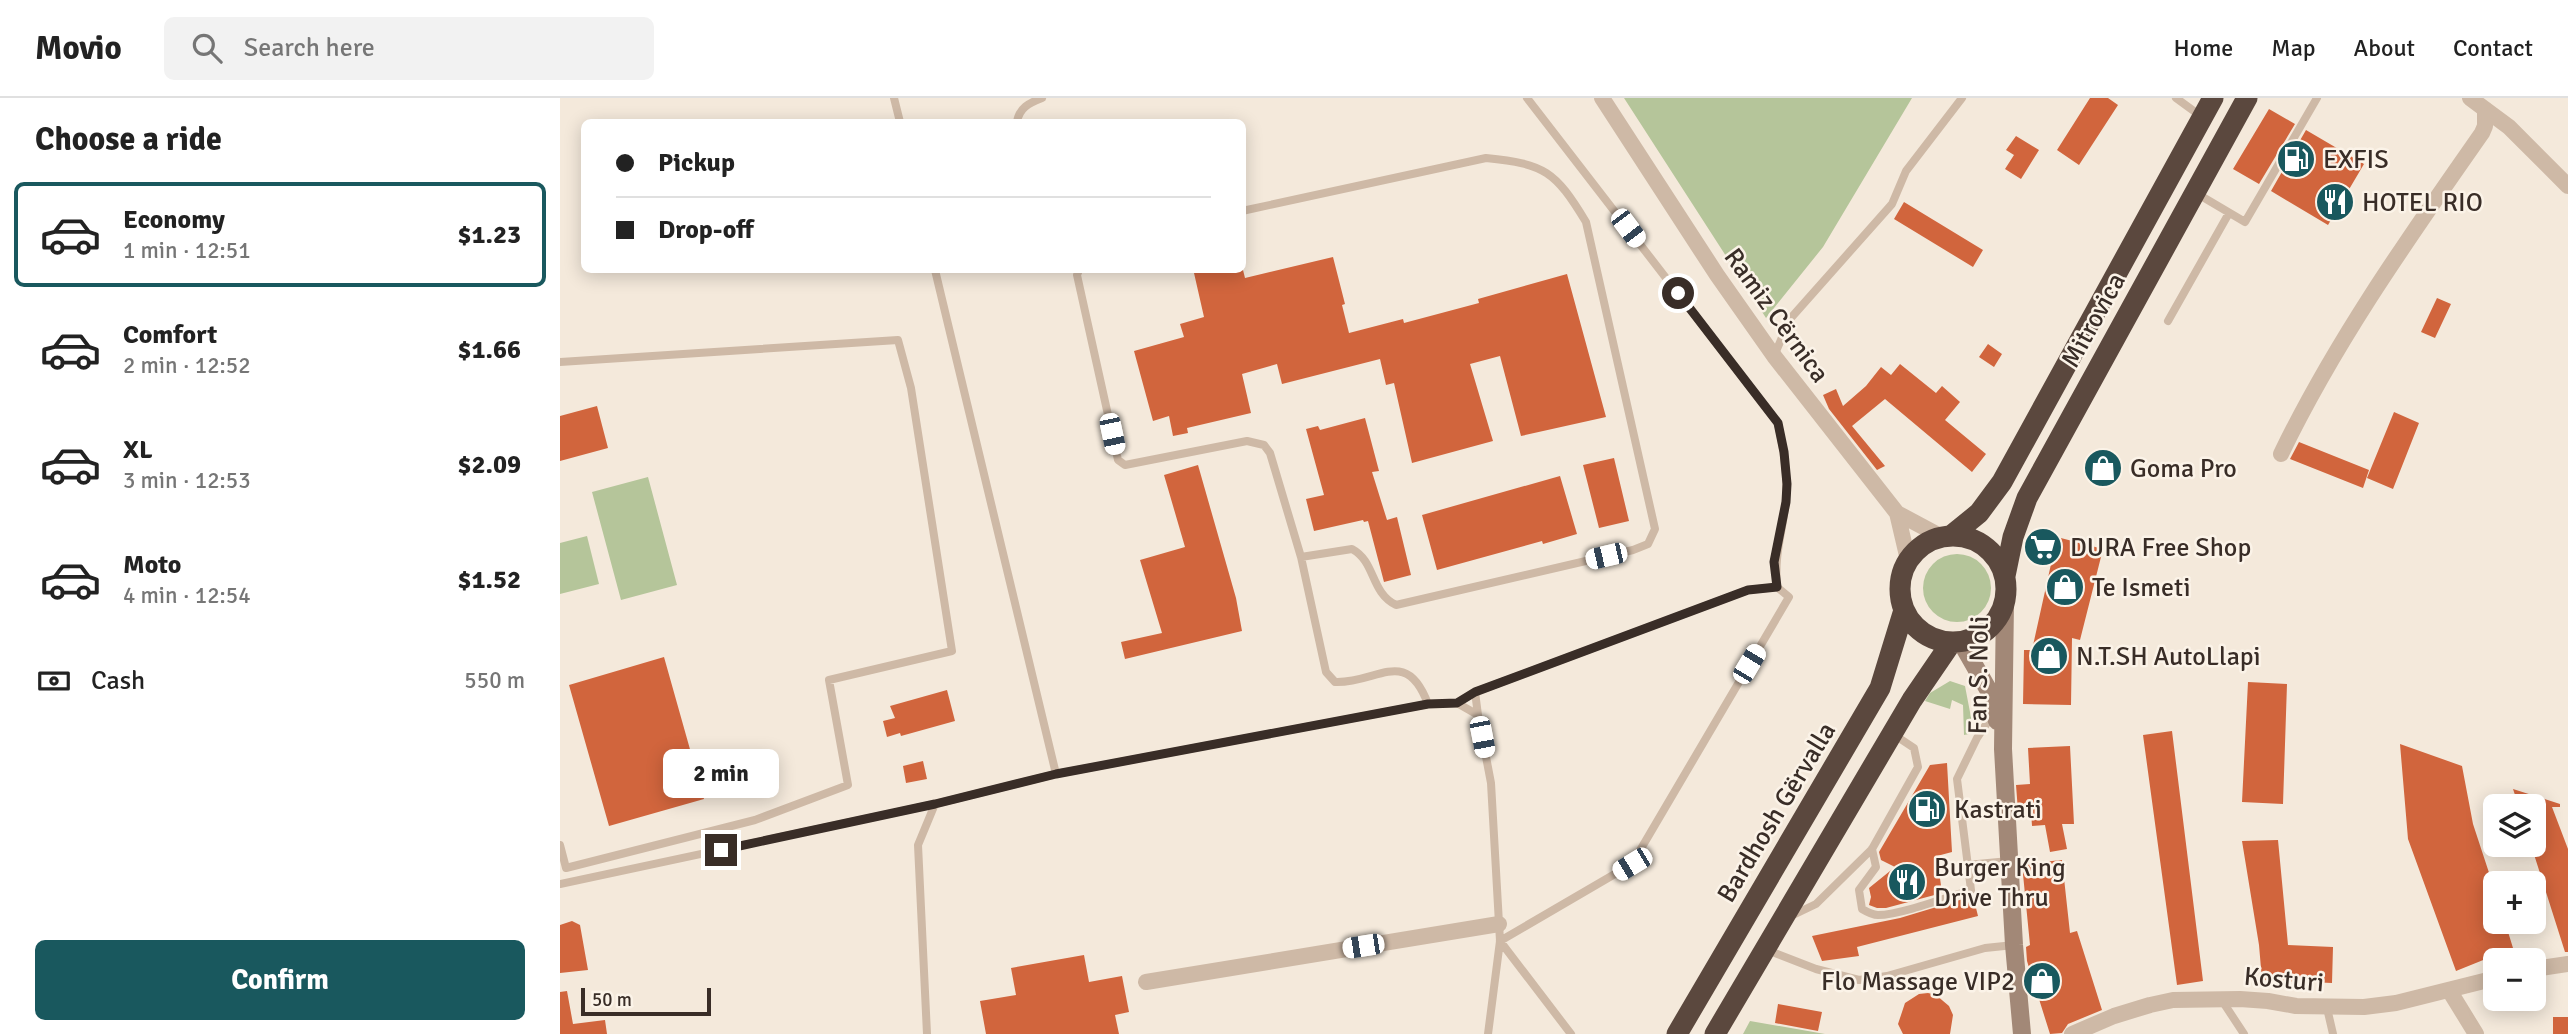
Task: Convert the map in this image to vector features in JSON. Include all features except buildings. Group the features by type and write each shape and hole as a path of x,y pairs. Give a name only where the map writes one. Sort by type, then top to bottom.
{"highway":[{"name":"Mitrovica","path":"1947,536 1979,513 2003,482 2213,98"},
{"name":"Mitrovica","path":"2005,576 2013,537 2027,498 2247,98"},
{"path":"1947,536 1970,538 1986,547 1998,559 2005,576 2005,602 1999,617 1989,629 1976,638 1956,642 1937,640 1923,633 1912,623 1904,610 1900,593 1901,575 1908,560 1928,541 1947,536"},
{"name":"Bardhosh Gërvalla","path":"1677,1034 1880,688 1904,610"},
{"path":"1715,1034 1892,734 1956,642"}],"main road":[{"name":"Fan S. Noli","path":"2003,749 2005,602"},
{"path":"1956,642 1986,684 2003,749 2022,1034"}],"street":[{"name":"Ramiz Cërnica","path":"1602,98 1709,264 1774,356 1897,513 1908,560"},
{"path":"2470,98 2530,146 2568,186"},
{"path":"2281,454 2313,390 2375,290 2482,134 2486,126 2485,109"},
{"path":"1897,513 1947,536"},
{"path":"1146,982 1499,924"},
{"path":"2546,967 2568,964"},
{"name":"Kosturi","path":"2072,1034 2114,1016 2150,1004 2173,1000 2268,1001 2327,1008 2396,1003 2483,981"},
{"path":"2449,990 2476,1034"}],"lane":[{"path":"894,98 899,119"},
{"path":"1018,119 1023,108 1042,98"},
{"path":"1500,941 1632,864 1789,597 1777,587 1774,562 1787,484 1778,423 1527,98"},
{"path":"1774,356 1790,319 1892,204 1906,171 1962,98"},
{"path":"2176,98 2202,117"},
{"path":"2196,193 2245,222 2317,98"},
{"path":"1246,210 1486,158 1522,162 1541,168 1555,178 1586,222 1655,529 1648,544 1633,550 1396,605 1384,599 1366,562 1352,549 1301,557"},
{"path":"2168,321 2229,213"},
{"path":"936,273 1056,774"},
{"path":"1078,273 1118,460 1125,465 1247,441 1260,443 1270,453 1301,557 1326,672 1335,682 1395,670 1406,673 1420,685 1428,704"},
{"path":"560,362 898,341 911,388 952,651 829,680 848,785 755,820 566,868 560,845"},
{"path":"560,884 935,804 1056,774 1428,704 1457,703 1475,692 1748,590 1777,587"},
{"path":"1475,692 1491,783 1500,941 1489,1034"},
{"path":"1457,703 1478,715"},
{"path":"1871,849 1876,867 1859,890 1862,909 1869,913 1877,915 1895,912 1971,890 1957,779 1977,738 1995,712"},
{"path":"1781,919 1816,904 1871,849 1918,767 1914,748 1892,734"},
{"path":"927,1034 918,845 935,804"},
{"path":"1967,865 2009,861"},
{"path":"1500,941 1571,1034"},
{"path":"1764,949 1816,969 1860,980 1887,976 1985,948 2014,945"},
{"path":"2221,999 2244,1034"},
{"path":"2327,1008 2333,1034"}],"green space":[{"path":"1624,98 1912,98 1823,247 1766,318"},
{"path":"648,477 677,585 621,600 592,492"},
{"path":"587,536 599,584 560,594 560,543"},
{"path":"1957,554 1970,557 1981,564 1988,575 1991,588 1988,601 1981,612 1970,619 1957,622 1944,619 1933,612 1926,601 1923,588 1926,575 1933,564 1944,557"},
{"path":"1950,681 1965,686 1974,733 1964,735 1963,705 1952,700 1950,709 1925,701 1930,693"},
{"path":"1750,1021 1825,1034 1743,1034"}],"place":[{"name":"EXFIS","path":"2296,159"},
{"name":"HOTEL RIO","path":"2335,202"},
{"name":"Goma Pro","path":"2103,468"},
{"name":"DURA Free Shop","path":"2043,547"},
{"name":"Te Ismeti","path":"2065,587"},
{"name":"N.T.SH AutoLlapi","path":"2049,656"},
{"name":"Kastrati","path":"1927,809"},
{"name":"Burger King Drive Thru","path":"1907,882"},
{"name":"Flo Massage VIP2","path":"2042,981"}],"route":[{"path":"721,850 935,804 1056,774 1428,704 1457,703 1475,692 1748,590 1777,587 1774,562 1787,484 1778,423 1678,293"}]}
